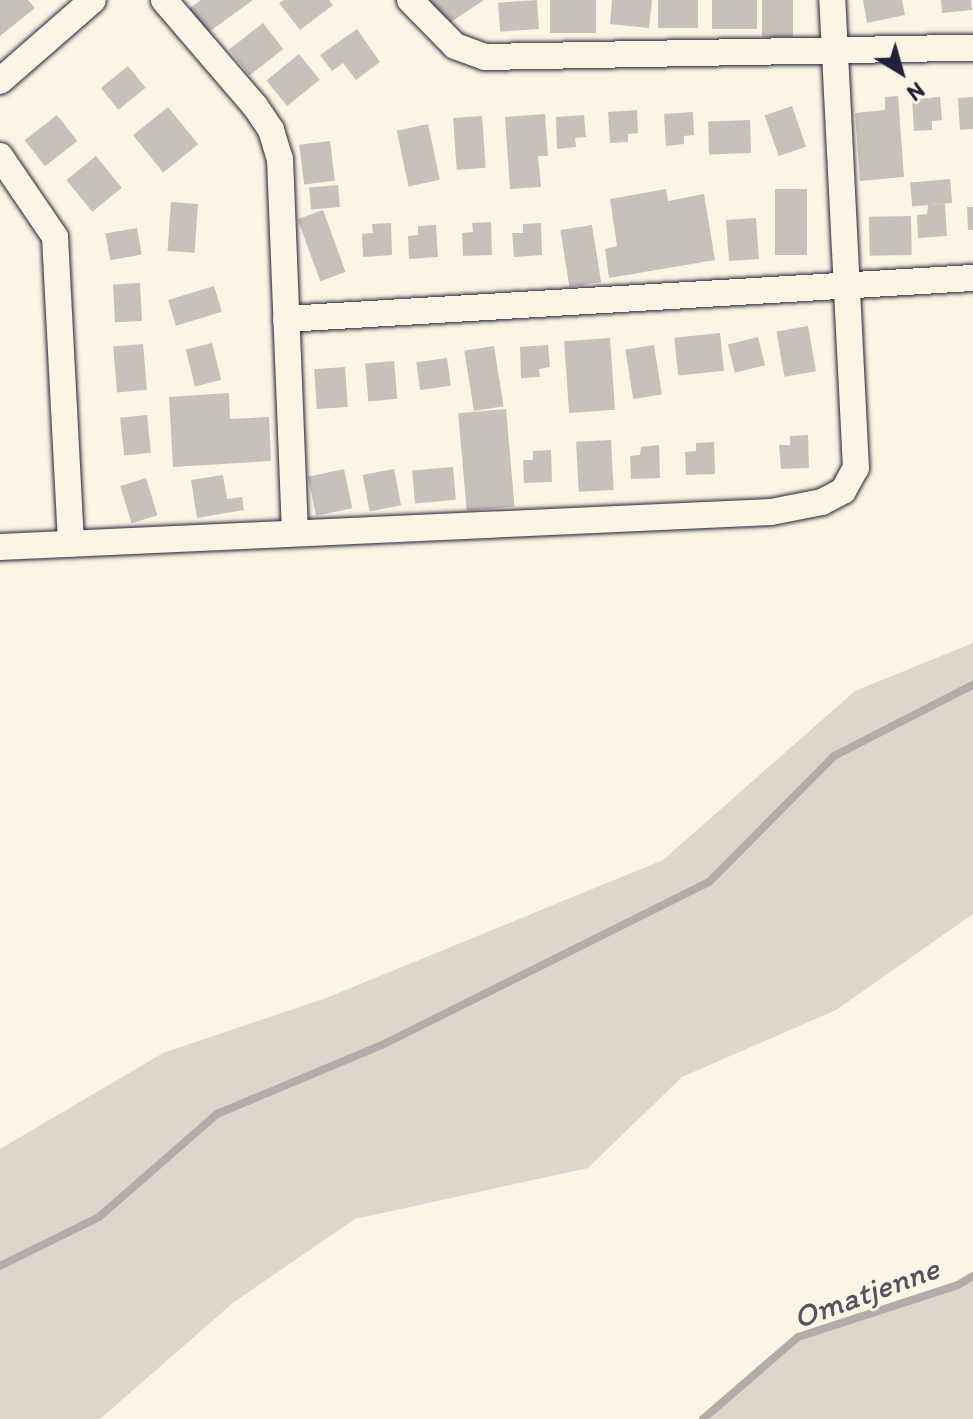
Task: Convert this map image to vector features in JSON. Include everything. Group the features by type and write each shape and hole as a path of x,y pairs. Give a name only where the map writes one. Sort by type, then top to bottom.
{"street":[{"path":"0,81 93,0"},
{"path":"164,0 271,130 280,159 295,532"},
{"path":"410,0 455,46 485,57 973,48"},
{"path":"0,547 771,512 822,502 843,491 856,468 850,287 832,0"},
{"path":"0,156 55,237 71,544"},
{"path":"286,319 973,278"}],"shaded area":[{"path":"973,643 973,914 836,1010 682,1077 588,1168 355,1219 234,1302 100,1419 0,1419 0,1149 163,1053 326,998 663,860 855,691"},
{"path":"973,1276 973,1419 703,1419 798,1337 958,1285"}],"building":[{"path":"0,0 28,0 35,8 0,36"},
{"path":"201,0 253,0 202,37 184,12"},
{"path":"284,0 329,0 333,5 300,30 279,3"},
{"path":"428,0 484,0 445,26"},
{"path":"537,0 539,29 500,32 498,3"},
{"path":"550,0 596,0 596,33 550,33"},
{"path":"612,0 652,0 649,28 610,24"},
{"path":"658,0 698,0 698,28 658,28"},
{"path":"712,0 757,0 757,29 712,29"},
{"path":"762,0 793,0 793,37 762,37"},
{"path":"863,0 902,0 905,15 867,23"},
{"path":"941,0 971,0 972,10 942,13"},
{"path":"263,23 283,49 249,75 229,49"},
{"path":"357,29 380,62 356,80 343,63 332,71 320,55"},
{"path":"299,54 320,80 287,106 266,80"},
{"path":"128,66 146,88 118,110 101,88"},
{"path":"898,96 904,177 860,181 855,113 885,110 885,97"},
{"path":"940,97 942,120 932,121 932,130 914,131 912,99"},
{"path":"973,97 973,129 960,130 958,98"},
{"path":"792,106 806,147 779,156 765,115"},
{"path":"168,107 198,144 163,173 133,135"},
{"path":"637,110 638,133 628,134 628,142 610,143 608,112"},
{"path":"693,112 694,135 684,136 684,144 666,146 664,114"},
{"path":"545,114 548,156 538,156 541,187 510,189 505,117"},
{"path":"57,115 77,141 45,166 25,140"},
{"path":"584,115 586,137 575,138 576,147 557,149 556,117"},
{"path":"482,116 486,168 457,170 453,118"},
{"path":"750,120 751,153 709,154 708,121"},
{"path":"428,124 440,180 409,186 397,131"},
{"path":"330,141 335,181 304,184 299,145"},
{"path":"96,156 122,188 92,212 66,180"},
{"path":"950,179 952,203 912,206 910,182"},
{"path":"338,185 340,207 311,209 309,188"},
{"path":"666,189 668,201 704,194 715,260 609,278 605,249 617,246 610,199"},
{"path":"775,189 807,189 807,255 775,255"},
{"path":"171,202 198,204 195,253 168,251"},
{"path":"945,204 947,236 918,238 917,215 927,214 928,205"},
{"path":"967,207 973,207 973,230 968,230"},
{"path":"323,210 346,272 320,281 298,219"},
{"path":"911,216 912,255 870,256 869,217"},
{"path":"756,218 759,259 729,261 726,220"},
{"path":"491,222 492,255 463,256 462,233 473,232 472,223"},
{"path":"391,223 392,255 363,257 362,234 373,233 372,224"},
{"path":"541,223 542,255 514,257 512,233 523,233 523,224"},
{"path":"436,225 438,257 409,259 408,236 418,235 418,226"},
{"path":"592,225 601,282 569,287 560,230"},
{"path":"137,228 142,255 110,260 105,234"},
{"path":"140,283 142,321 115,322 113,284"},
{"path":"214,286 222,312 176,326 168,300"},
{"path":"808,326 816,371 784,377 776,332"},
{"path":"720,333 724,371 678,376 674,338"},
{"path":"758,337 765,365 735,373 728,344"},
{"path":"610,338 615,410 569,413 564,341"},
{"path":"212,343 221,380 195,386 186,350"},
{"path":"143,344 147,390 117,392 113,347"},
{"path":"548,345 550,367 539,369 540,377 521,378 520,347"},
{"path":"654,345 662,394 633,399 625,350"},
{"path":"494,346 504,406 474,411 464,351"},
{"path":"447,358 451,386 420,390 416,362"},
{"path":"394,361 397,399 368,401 365,364"},
{"path":"345,367 348,407 317,409 314,369"},
{"path":"229,393 230,419 269,417 271,461 173,467 169,397"},
{"path":"506,409 515,507 467,511 458,413"},
{"path":"147,415 151,453 124,456 120,418"},
{"path":"808,435 809,468 781,469 779,445 790,445 790,436"},
{"path":"611,440 614,490 579,492 576,442"},
{"path":"714,442 715,474 686,475 685,452 696,451 696,443"},
{"path":"659,445 660,478 631,479 630,456 640,455 641,447"},
{"path":"551,450 552,482 524,483 523,460 533,460 533,451"},
{"path":"453,467 456,500 415,503 412,471"},
{"path":"344,469 352,508 316,516 308,477"},
{"path":"394,469 401,505 370,511 363,475"},
{"path":"223,475 227,499 242,497 244,510 197,518 191,480"},
{"path":"146,478 157,515 132,523 120,486"}],"waterway":[{"path":"0,1266 99,1217 217,1114 382,1045 709,882 834,756 973,685"},
{"name":"Omatjenne","path":"703,1419 798,1337 958,1285 973,1276"}]}
